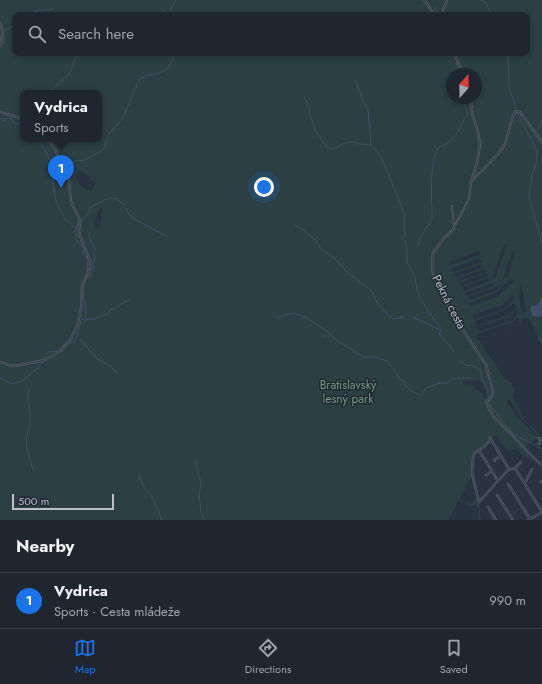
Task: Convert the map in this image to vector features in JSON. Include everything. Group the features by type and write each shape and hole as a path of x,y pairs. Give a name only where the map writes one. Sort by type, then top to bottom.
{"street":[{"path":"424,0 433,12"},
{"path":"442,12 447,0"},
{"path":"0,23 3,32 0,46"},
{"path":"455,56 460,68"},
{"name":"Pekná cesta","path":"472,104 471,110 480,144 477,163 471,181 469,199 454,228 444,238 433,253 433,274 455,318 486,365 493,392 493,396 486,403 495,418 542,465"},
{"path":"471,181 503,147 510,130 513,113 516,111 520,112 542,142"},
{"path":"0,112 20,118"},
{"path":"0,362 15,366 42,361 62,350 69,342 80,313 82,286 90,266 90,258 80,236 80,220 71,202 69,183 56,151 50,142"},
{"path":"452,206 454,228"},
{"path":"509,470 491,439 474,456 472,471 479,502 509,470 515,468 517,464 521,462"},
{"path":"539,444 540,439"},
{"path":"479,450 498,481"},
{"path":"495,462 494,460 501,456"},
{"path":"508,484 529,520 542,512 515,468"},
{"path":"524,484 532,469"},
{"path":"486,475 492,472"},
{"path":"497,495 513,520"},
{"path":"488,507 496,520"}],"green space":[{"name":"Bratislavský lesný park","path":"0,0 542,0 542,297 537,305 530,306 532,316 542,317 542,345 529,318 521,318 521,323 488,337 480,336 489,336 520,323 519,318 515,319 513,322 479,333 472,320 478,335 475,337 497,366 493,368 497,367 503,377 511,383 515,389 513,397 525,420 539,434 531,444 529,443 525,448 534,461 524,457 517,449 508,451 496,435 473,454 471,472 479,503 480,502 480,516 482,518 480,520 478,520 479,509 476,505 471,506 459,500 448,520 0,520 0,363 14,367 20,366 12,365 0,361","holes":["80,170 91,177 89,179 97,183 90,191 77,181 76,175","102,207 103,210 99,230 94,225 97,213","507,244 495,279 492,277 504,245","512,250 515,253 508,277 503,279","479,251 480,255 449,265 450,262","479,258 482,262 453,272 451,269","481,264 484,267 456,277 454,274","484,269 486,272 458,281 457,279","486,273 488,276 461,286 460,283","488,278 489,281 464,291 462,287","509,280 514,281 497,297 470,306 469,303 494,294","504,282 495,291 469,300 468,297 494,288","492,283 494,286 467,296 465,293","521,283 526,312 522,313 519,295","514,294 514,300 505,309 474,319 473,315 502,305","514,303 516,308 508,315 477,326 475,321 505,310","449,305 469,340 473,339 471,341 486,363 489,372 493,368 490,373 494,393 491,398 492,387 489,376 476,351 453,316 448,306","516,309 518,314 512,321 479,331 477,327 509,317","477,378 489,394 489,397 486,398 475,389 474,385 463,384 463,381 470,380 472,382 477,380","509,399 524,421 537,435 536,436 516,415 506,401","471,477 476,496 472,504 460,499"]}],"water":[{"path":"542,297 542,317 532,316 530,306 537,305"}],"waterway":[{"path":"170,12 176,0"},
{"path":"481,0 485,2 490,12"},
{"path":"435,7 439,12"},
{"path":"34,12 53,9"},
{"path":"5,30 12,26"},
{"path":"3,44 4,30"},
{"path":"52,90 68,75 72,69 76,56"},
{"path":"52,168 53,166 64,162 69,165 75,161 85,160 103,150 109,134 122,119 135,88 137,87 136,84 145,76 160,73 165,70 173,58 172,56"},
{"path":"454,56 458,68"},
{"path":"508,56 509,87 516,108"},
{"path":"355,81 361,93 362,100 368,109 371,146 382,159 401,205 404,215 405,237"},
{"path":"304,97 310,108 309,112 315,130 327,147 334,149 344,143 356,142 358,144 370,145"},
{"path":"432,209 431,195 435,154 438,148 448,143 456,135 468,114 465,104"},
{"path":"517,113 537,152 536,165 532,174 529,197 542,243"},
{"path":"0,118 3,121 5,121 3,119 11,118 15,124 20,124"},
{"path":"537,130 542,122"},
{"path":"530,138 533,135"},
{"path":"0,378 12,384 22,381 39,367 48,352 58,351 67,342 73,343 81,320 86,318 83,288 88,275 87,260 83,253 84,249 75,239 77,235 75,231 76,228 65,219 56,201 51,163 40,142"},
{"path":"52,182 54,194"},
{"path":"80,223 88,214 91,207 106,199 115,198 125,205"},
{"path":"126,208 128,213 134,219 166,235"},
{"path":"418,246 421,236 432,219 432,211"},
{"path":"76,228 78,223"},
{"path":"295,225 304,230 315,240 322,250 333,257 348,273 371,290 377,302 391,318 394,319 403,317"},
{"path":"88,277 91,276 95,258 94,247 89,236 89,232"},
{"path":"405,241 407,249 407,262 413,274"},
{"path":"414,275 419,296"},
{"path":"420,297 439,326"},
{"path":"81,324 87,319 94,319 109,313 110,310 130,300"},
{"path":"276,318 293,313 303,316 324,329 339,342 362,356 375,357 385,360 392,367"},
{"path":"301,319 306,317"},
{"path":"413,317 440,330"},
{"path":"440,327 439,334 454,352"},
{"path":"539,337 542,344"},
{"path":"80,339 96,358 110,366 117,373"},
{"path":"460,361 467,366 473,366 481,371 481,377 488,390 488,397 492,409 513,434 542,449"},
{"path":"393,369 400,379 403,380 412,391 420,395 426,388 440,383 447,383 453,378 471,378"},
{"path":"29,389 28,400 30,426 27,435 27,448 33,469"},
{"path":"195,460 201,483 199,495 201,512 204,520"},
{"path":"140,473 139,479 142,481 143,486 152,497 162,520"}],"place":[{"name":"Vydrica","path":"61,188"}]}
